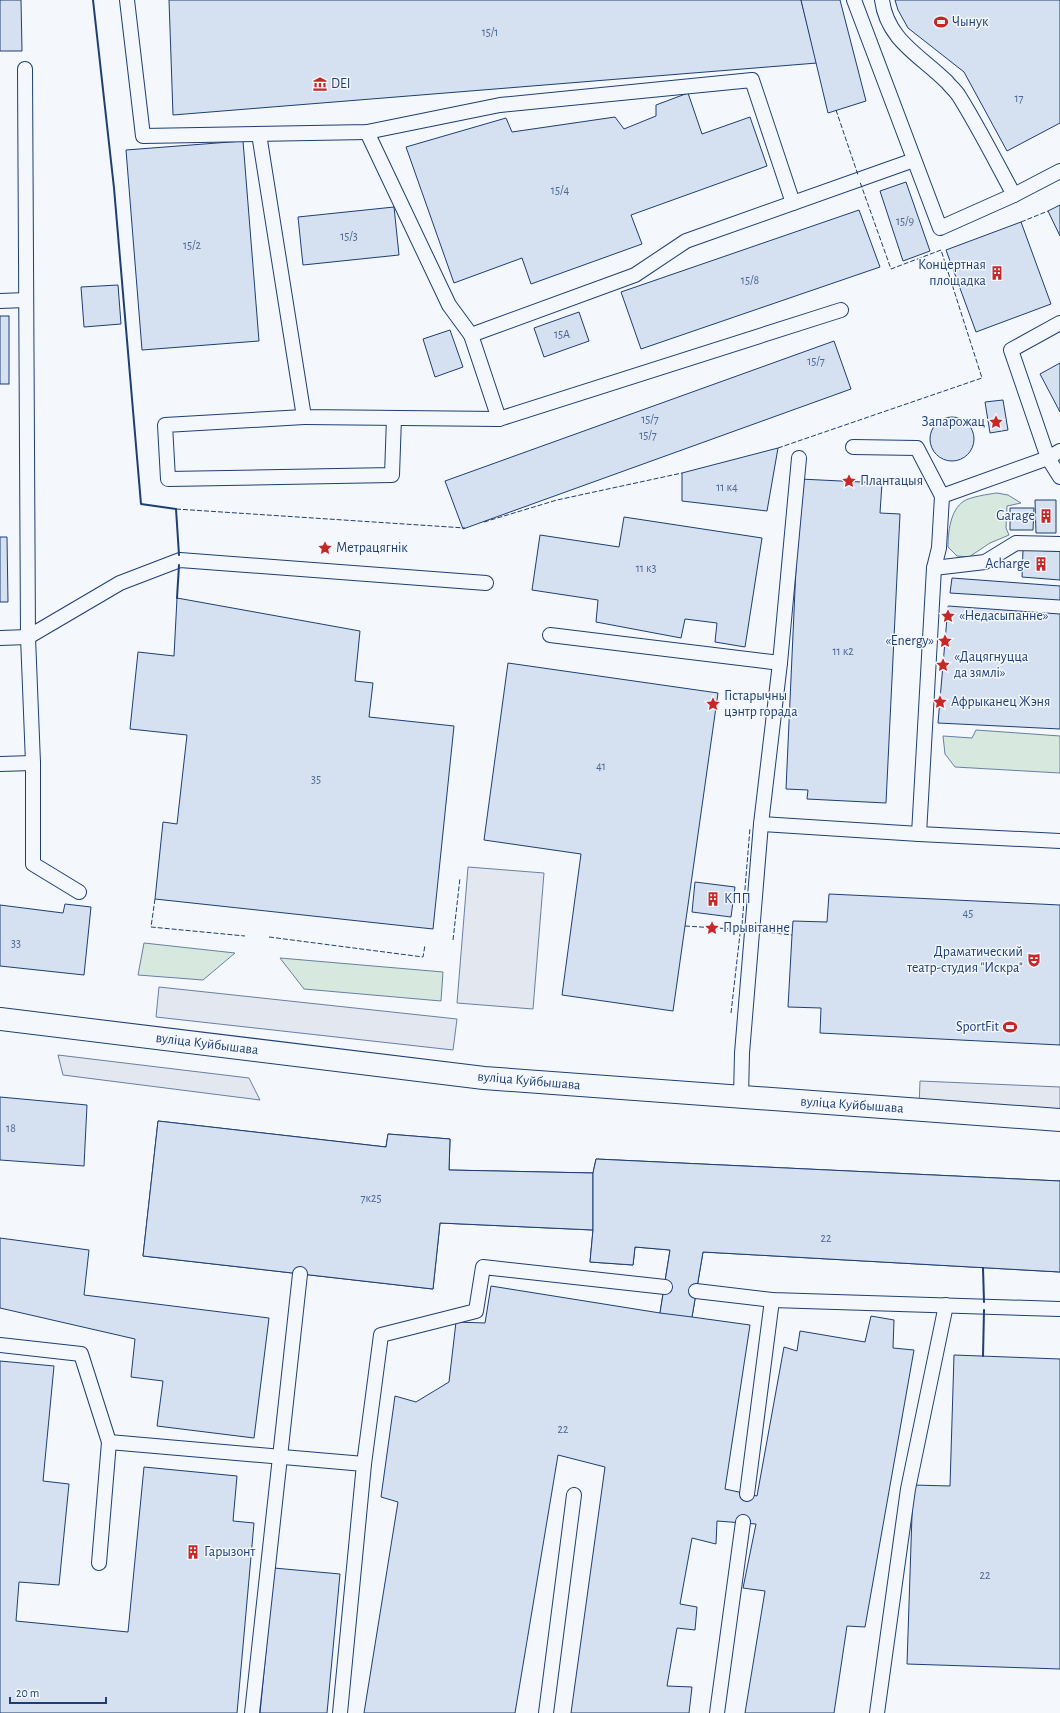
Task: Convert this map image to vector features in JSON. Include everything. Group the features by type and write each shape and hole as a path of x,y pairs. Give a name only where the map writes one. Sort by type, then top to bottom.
{"main road":[{"name":"вуліца Куйбышава","path":"0,1019 484,1078 1060,1120"}],"lane":[{"path":"127,0 143,136 367,132 500,104 752,80 793,203"},
{"path":"854,0 940,228 1014,195 1060,171"},
{"path":"882,0 884,11 893,32 907,47 936,72 958,95 1014,195"},
{"path":"25,69 28,637 33,763 33,864 79,892"},
{"path":"367,132 449,305 471,336 499,419"},
{"path":"259,134 304,416"},
{"path":"471,336 635,275 686,241 914,160"},
{"path":"0,301 26,300"},
{"path":"394,418 392,475 168,479 165,425 304,416 499,419 842,310"},
{"path":"1060,323 1011,350 1048,458 1060,477"},
{"path":"853,447 917,448 942,496 939,548 934,568 919,834"},
{"path":"942,496 1048,458 1060,451"},
{"path":"741,1097 742,1053 761,824 780,663 799,458"},
{"path":"934,568 985,562 1016,543 1060,544"},
{"path":"0,638 28,637 120,583 180,560 486,583"},
{"path":"550,635 780,663"},
{"path":"0,764 33,763"},
{"path":"761,824 1060,841"},
{"path":"340,1713 364,1464 381,1335 476,1311 483,1267 665,1286"},
{"path":"252,1713 300,1274"},
{"path":"696,1291 772,1300 1060,1309"},
{"path":"747,1494 772,1300"},
{"path":"877,1713 908,1489 946,1306"},
{"path":"0,1345 81,1354 109,1442 99,1563"},
{"path":"109,1442 364,1464"},
{"path":"546,1713 574,1495"},
{"path":"717,1713 743,1522"}],"shaded area":[{"path":"997,493 1008,495 1021,503 1007,506 1006,528 1009,535 990,543 969,557 957,556 948,547 949,529 953,516 959,505 967,500"},
{"path":"976,730 1060,736 1060,773 955,767 945,754 943,736 972,738"},
{"path":"468,867 544,873 533,1009 457,1003"},
{"path":"144,943 235,953 203,980 138,975"},
{"path":"280,958 443,972 441,1001 304,989"},
{"path":"159,987 457,1019 453,1050 156,1017"},
{"path":"58,1055 249,1078 260,1100 63,1075"},
{"path":"920,1081 1060,1087 1060,1113 919,1107"}],"building":[{"path":"0,0 21,0 22,51 0,51"},
{"path":"169,0 801,0 817,63 173,115"},
{"path":"801,0 840,0 866,101 828,113"},
{"path":"895,0 1060,0 1060,123 1007,151 964,72 908,28 898,10"},
{"path":"688,93 702,134 750,117 767,166 631,215 642,244 531,284 522,258 454,283 406,147 506,118 512,132 615,117 624,129 656,116 656,105"},
{"path":"243,141 259,341 142,350 126,150"},
{"path":"906,182 930,251 903,261 880,191"},
{"path":"1060,205 1060,236 1048,211"},
{"path":"394,207 399,255 303,265 298,217"},
{"path":"859,210 880,267 641,349 621,292"},
{"name":"Концертная площадка","path":"1021,222 1051,304 976,332 946,250"},
{"path":"118,285 121,324 84,327 81,287"},
{"path":"579,312 589,341 544,357 534,328"},
{"path":"0,316 9,316 9,384 0,384"},
{"path":"450,330 463,367 435,377 423,339"},
{"path":"834,341 851,389 463,529 445,481"},
{"path":"1060,363 1060,412 1040,374"},
{"path":"1003,400 1008,430 990,433 985,402"},
{"path":"948,417 956,417 968,423 974,435 974,443 968,455 956,461 948,461 936,455 930,443 930,435 936,423"},
{"path":"778,448 767,511 682,501 682,473"},
{"path":"800,479 882,483 880,513 900,514 886,803 807,799 808,790 786,789"},
{"name":"Garage","path":"1035,500 1056,500 1056,533 1036,533"},
{"path":"1010,508 1034,508 1033,530 1010,530"},
{"path":"624,517 762,538 745,647 715,642 717,623 685,619 681,638 596,622 598,600 532,590 540,535 619,547"},
{"path":"0,537 7,537 8,602 0,602"},
{"name":"Acharge","path":"1023,550 1060,551 1060,580 1022,577"},
{"path":"952,578 1060,586 1060,600 950,593"},
{"path":"177,598 360,631 355,681 373,683 369,717 454,726 433,929 155,899 163,822 177,824 187,735 130,729 138,652 174,656"},
{"path":"948,606 1060,614 1060,729 938,723"},
{"path":"508,663 718,693 673,1011 562,995 581,854 484,840"},
{"name":"КПП","path":"695,882 735,887 731,917 692,912"},
{"path":"829,894 1060,905 1060,1045 820,1033 821,1008 788,1007 792,935 793,921 827,922"},
{"path":"65,904 91,907 84,975 0,966 0,905 63,913"},
{"path":"0,1097 87,1105 84,1166 0,1160"},
{"path":"158,1121 386,1147 388,1134 450,1139 449,1170 593,1173 596,1159 1060,1181 1060,1272 703,1252 692,1317 750,1325 725,1489 757,1496 784,1347 797,1351 800,1331 865,1342 871,1316 894,1320 893,1348 914,1350 865,1627 847,1626 834,1713 745,1713 765,1591 743,1588 756,1524 717,1521 716,1544 692,1538 680,1604 697,1607 695,1630 677,1628 667,1686 692,1687 689,1713 571,1713 605,1467 558,1455 515,1713 364,1713 398,1502 381,1497 395,1396 416,1402 449,1382 456,1322 485,1323 491,1286 660,1313 670,1250 635,1247 633,1265 590,1262 593,1230 440,1223 433,1289 143,1256"},
{"path":"158,1121 386,1147 388,1134 450,1139 449,1170 593,1173 593,1230 440,1223 433,1289 143,1256"},
{"path":"596,1159 1060,1181 1060,1272 703,1252 692,1317 660,1313 670,1250 635,1247 633,1265 590,1262 593,1230 593,1173"},
{"path":"0,1238 89,1250 84,1295 269,1318 254,1438 157,1426 163,1381 131,1377 135,1339 0,1308"},
{"path":"954,1355 1060,1359 1060,1669 907,1664 913,1485 950,1486"},
{"name":"Гарызонт","path":"0,1361 54,1366 43,1481 69,1484 59,1585 19,1582 16,1621 128,1632 144,1467 237,1476 233,1521 254,1523 237,1713 0,1713"},
{"path":"274,1568 340,1574 327,1713 260,1713"}],"fence":[{"path":"836,110 858,175"},
{"path":"778,448 982,378 941,250 891,269 860,182"},
{"path":"1021,222 1048,211"},
{"path":"484,522 557,500 682,473"},
{"path":"176,509 465,528"},
{"path":"742,925 750,828"},
{"path":"453,940 460,878"},
{"path":"155,899 151,927 245,936"},
{"path":"685,926 748,930"},
{"path":"756,931 792,935"},
{"path":"731,1013 740,934"},
{"path":"269,937 423,957 425,945"}],"wall":[{"path":"93,0 114,188 141,504 176,509 179,555"},
{"path":"177,598 179,565"},
{"path":"983,1268 984,1302"},
{"path":"983,1356 984,1310"}],"place":[{"name":"Чынук","path":"941,22"},
{"name":"DEI","path":"320,84"},
{"name":"Концертная площадка","path":"997,273"},
{"name":"Запарожац","path":"996,422"},
{"name":"Плантацыя","path":"849,481"},
{"name":"Garage","path":"1046,516"},
{"name":"Метрацягнік","path":"325,548"},
{"name":"Acharge","path":"1041,564"},
{"name":"«Недасыпанне»","path":"948,616"},
{"name":"«Energy»","path":"945,641"},
{"name":"«Дацягнуцца да зямлі»","path":"943,665"},
{"name":"Афрыканец Жэня","path":"940,702"},
{"name":"Гістарычны цэнтр горада","path":"713,704"},
{"name":"КПП","path":"713,899"},
{"name":"Прывітанне","path":"712,928"},
{"name":"Драматический театр-студия \"Искра\"","path":"1034,960"},
{"name":"SportFit","path":"1010,1027"},
{"name":"Гарызонт","path":"193,1552"}]}
